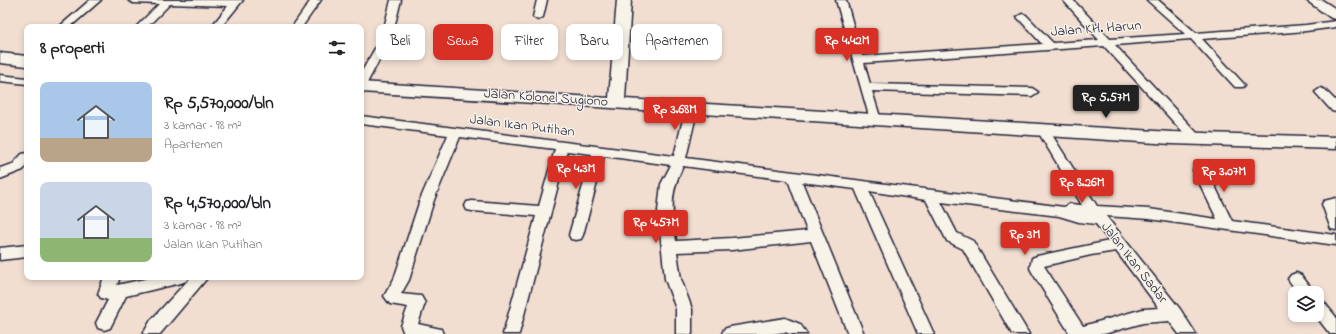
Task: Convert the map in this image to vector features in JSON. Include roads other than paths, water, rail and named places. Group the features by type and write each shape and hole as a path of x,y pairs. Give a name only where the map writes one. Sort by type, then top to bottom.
{"main road":[{"path":"617,103 624,0"},
{"path":"1313,0 1336,15"},
{"path":"0,58 24,60"},
{"name":"Jalan Kolonel Sugiono","path":"364,87 1043,130 1195,138 1336,143"}],"street":[{"path":"68,24 96,0"},
{"path":"133,0 237,1"},
{"path":"299,24 316,0"},
{"path":"364,78 387,36 393,7 396,0"},
{"path":"538,17 542,0"},
{"path":"841,0 846,24 859,60 875,120"},
{"path":"1068,0 1195,138"},
{"path":"1152,0 1194,36 1239,85"},
{"path":"144,24 167,1"},
{"path":"218,24 237,1"},
{"path":"1022,17 1050,46"},
{"name":"Jalan KH. Harun","path":"859,60 1194,36 1336,24"},
{"path":"0,78 24,81"},
{"path":"866,87 1032,92"},
{"path":"1321,92 1336,108"},
{"path":"684,334 684,309 673,279 665,211 668,184 679,161 686,138 692,107"},
{"name":"Jalan Ikan Putihan","path":"364,120 860,185 931,196 1059,211 1079,217 1096,215 1149,214 1336,240"},
{"name":"Jalan Ikan Sadar","path":"1043,130 1096,215 1188,334"},
{"path":"435,334 410,330 409,326 417,304 415,301 396,300 392,296 401,280 427,200 455,133"},
{"path":"512,334 562,146"},
{"path":"576,235 599,151"},
{"path":"0,174 4,171 23,166"},
{"path":"1200,170 1227,226"},
{"path":"793,177 856,334"},
{"path":"860,185 926,334"},
{"path":"931,196 952,237 968,245 1021,334"},
{"path":"1336,203 1329,204 1336,225"},
{"path":"472,206 544,212"},
{"path":"670,247 732,244 816,235"},
{"path":"1120,245 1091,249 1037,262 1037,268 1079,334 1143,316 1174,314"},
{"path":"0,254 24,251"},
{"path":"1296,279 1302,286"},
{"path":"111,280 106,294 169,280"},
{"path":"151,334 157,325 197,280"},
{"path":"104,324 120,292"},
{"path":"1324,314 1336,329"},
{"path":"730,334 785,325 792,326 799,334"}]}
